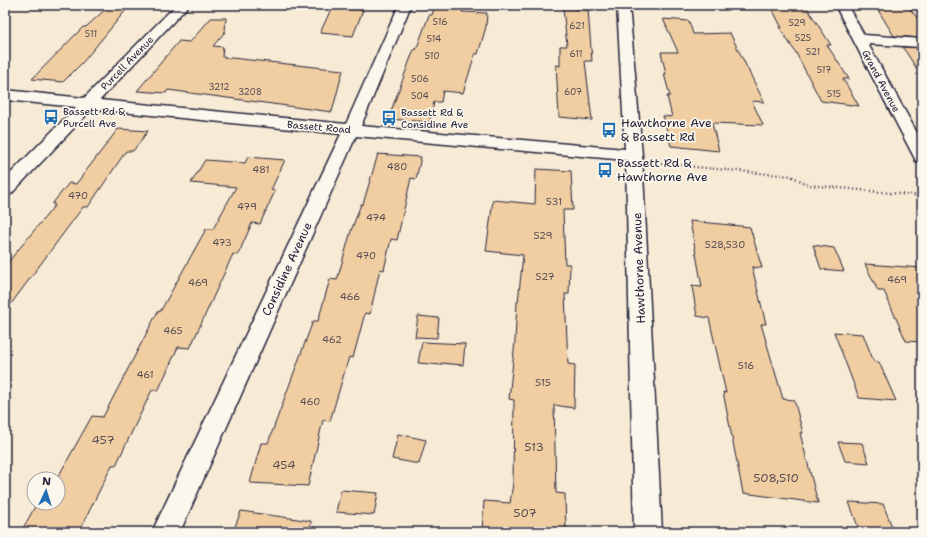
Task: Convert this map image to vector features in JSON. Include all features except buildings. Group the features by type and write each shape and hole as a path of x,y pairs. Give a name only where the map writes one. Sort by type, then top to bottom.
{"street":[{"name":"Purcell Avenue","path":"5,190 182,5"},
{"name":"Considine Avenue","path":"166,532 350,130 405,5"},
{"name":"Hawthorne Avenue","path":"623,5 643,159 648,532"},
{"name":"Grand Avenue","path":"841,5 922,157"},
{"path":"859,39 922,43"},
{"name":"Bassett Road","path":"5,95 87,105 643,159"}],"path":[{"path":"643,159 791,176 809,186 922,196"}],"place":[{"name":"Bassett Rd & Purcell Ave","path":"51,117"},
{"name":"Bassett Rd & Considine Ave","path":"389,118"},
{"name":"Hawthorne Ave & Bassett Rd","path":"609,130"},
{"name":"Bassett Rd & Hawthorne Ave","path":"605,170"}]}
